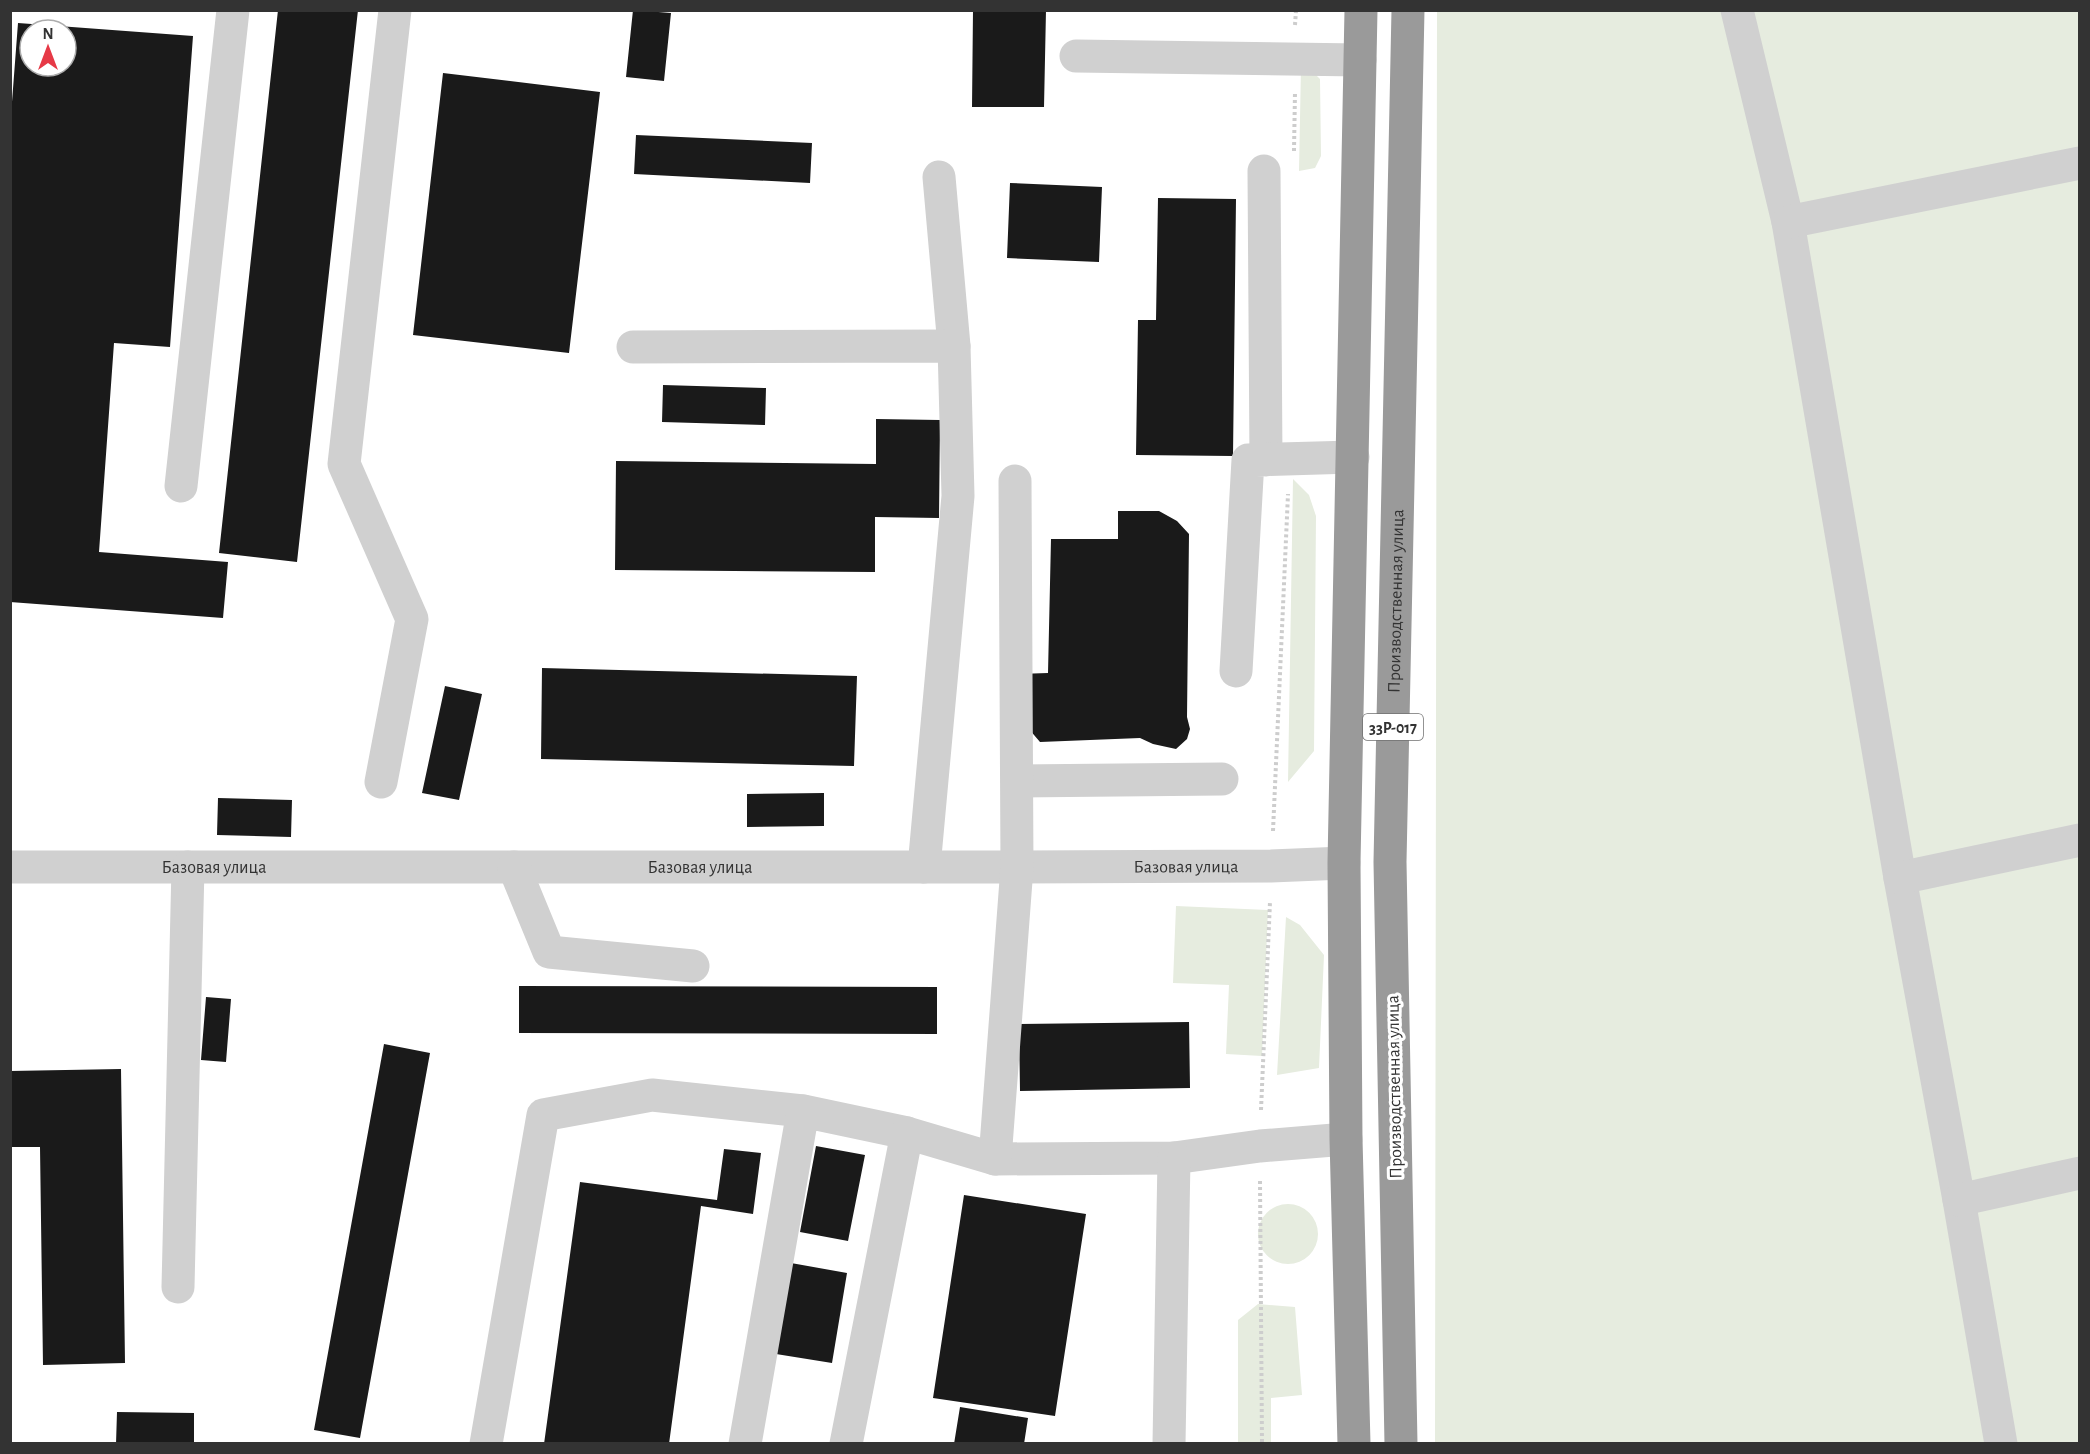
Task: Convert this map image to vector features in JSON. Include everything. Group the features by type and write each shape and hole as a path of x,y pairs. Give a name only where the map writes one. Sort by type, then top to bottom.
{"highway":[{"name":"33Р-017","path":"1354,1443 1346,1140 1344,862 1361,10"},
{"name":"Производственная улица","path":"1401,1443 1390,862 1408,10"},
{"name":"Базовая улица","path":"1344,862 1390,862"}],"street":[{"path":"181,486 233,10"},
{"path":"381,782 412,619 344,464 395,10"},
{"path":"1737,10 1788,222 1900,878 2001,1443"},
{"path":"1076,56 1360,60"},
{"path":"1788,222 2079,163"},
{"path":"1264,171 1278,459"},
{"path":"924,867 958,496 954,346 939,177"},
{"path":"633,347 954,346"},
{"path":"1236,671 1248,460 1353,457"},
{"path":"995,1159 1017,867 1015,481"},
{"path":"1017,781 1222,779"},
{"path":"1900,878 2079,840"},
{"name":"Базовая улица","path":"10,867 1017,867 1271,866 1344,862"},
{"path":"178,1287 188,867"},
{"path":"514,867 549,952 693,966"},
{"path":"486,1443 543,1115 652,1095 803,1111 907,1133 995,1159 1174,1158 1260,1146 1346,1140"},
{"path":"745,1443 803,1111"},
{"path":"846,1443 907,1133"},
{"path":"1169,1443 1174,1158"},
{"path":"1959,1200 2079,1173"}],"path":[{"path":"1294,153 1296,10"},
{"path":"1262,1443 1260,1146 1271,866 1278,459"}],"shaded area":[{"path":"1437,11 2079,11 2079,1443 1435,1444"},
{"path":"1301,66 1311,70 1320,79 1321,156 1315,168 1299,171"},
{"path":"1293,479 1309,495 1316,516 1314,751 1288,782"},
{"path":"1176,906 1268,910 1262,1056 1226,1054 1229,985 1173,983"},
{"path":"1286,917 1300,925 1324,955 1319,1068 1277,1075"},
{"path":"1282,1204 1294,1204 1305,1209 1313,1217 1318,1234 1316,1246 1305,1259 1294,1264 1282,1264 1271,1259 1263,1251 1258,1240 1258,1228 1263,1217 1271,1209"},
{"path":"1258,1304 1295,1307 1302,1395 1271,1398 1271,1443 1238,1443 1238,1320"}],"building":[{"path":"278,10 358,10 297,562 219,553"},
{"path":"633,10 671,13 664,81 626,77"},
{"path":"973,10 1046,10 1044,107 972,107"},
{"path":"18,23 18,78 78,78 78,27 193,36 170,347 114,343 99,552 228,562 223,618 10,602 10,128"},
{"path":"443,73 600,92 569,353 413,335"},
{"path":"636,135 812,143 810,183 634,174"},
{"path":"1010,183 1102,187 1099,262 1007,258"},
{"path":"1158,198 1236,199 1233,456 1136,455 1138,320 1156,320"},
{"path":"663,385 766,388 765,425 662,422"},
{"path":"876,419 940,420 939,518 875,517 875,572 615,570 616,461 876,464"},
{"path":"1118,511 1159,511 1177,521 1189,534 1187,717 1190,729 1187,739 1176,749 1153,744 1140,738 1040,742 1017,715 1018,674 1048,673 1051,539 1118,539"},
{"path":"542,668 857,676 854,766 541,759"},
{"path":"445,686 482,694 459,800 422,793"},
{"path":"824,793 824,826 747,827 747,794"},
{"path":"218,798 292,800 291,837 217,835"},
{"path":"519,986 937,987 937,1034 519,1033"},
{"path":"206,997 231,999 226,1062 201,1060"},
{"path":"1189,1022 1190,1088 1020,1091 1019,1024"},
{"path":"384,1044 430,1053 360,1438 314,1430"},
{"path":"121,1069 125,1363 43,1365 40,1147 10,1147 10,1071"},
{"path":"816,1146 865,1155 848,1241 800,1232"},
{"path":"724,1149 761,1153 753,1214 701,1206 669,1444 544,1444 580,1182 717,1200"},
{"path":"964,1195 1086,1214 1055,1416 933,1398"},
{"path":"791,1263 847,1273 832,1363 776,1354"},
{"path":"960,1407 1028,1418 1024,1444 954,1444"},
{"path":"117,1412 194,1413 194,1444 116,1444"}]}
